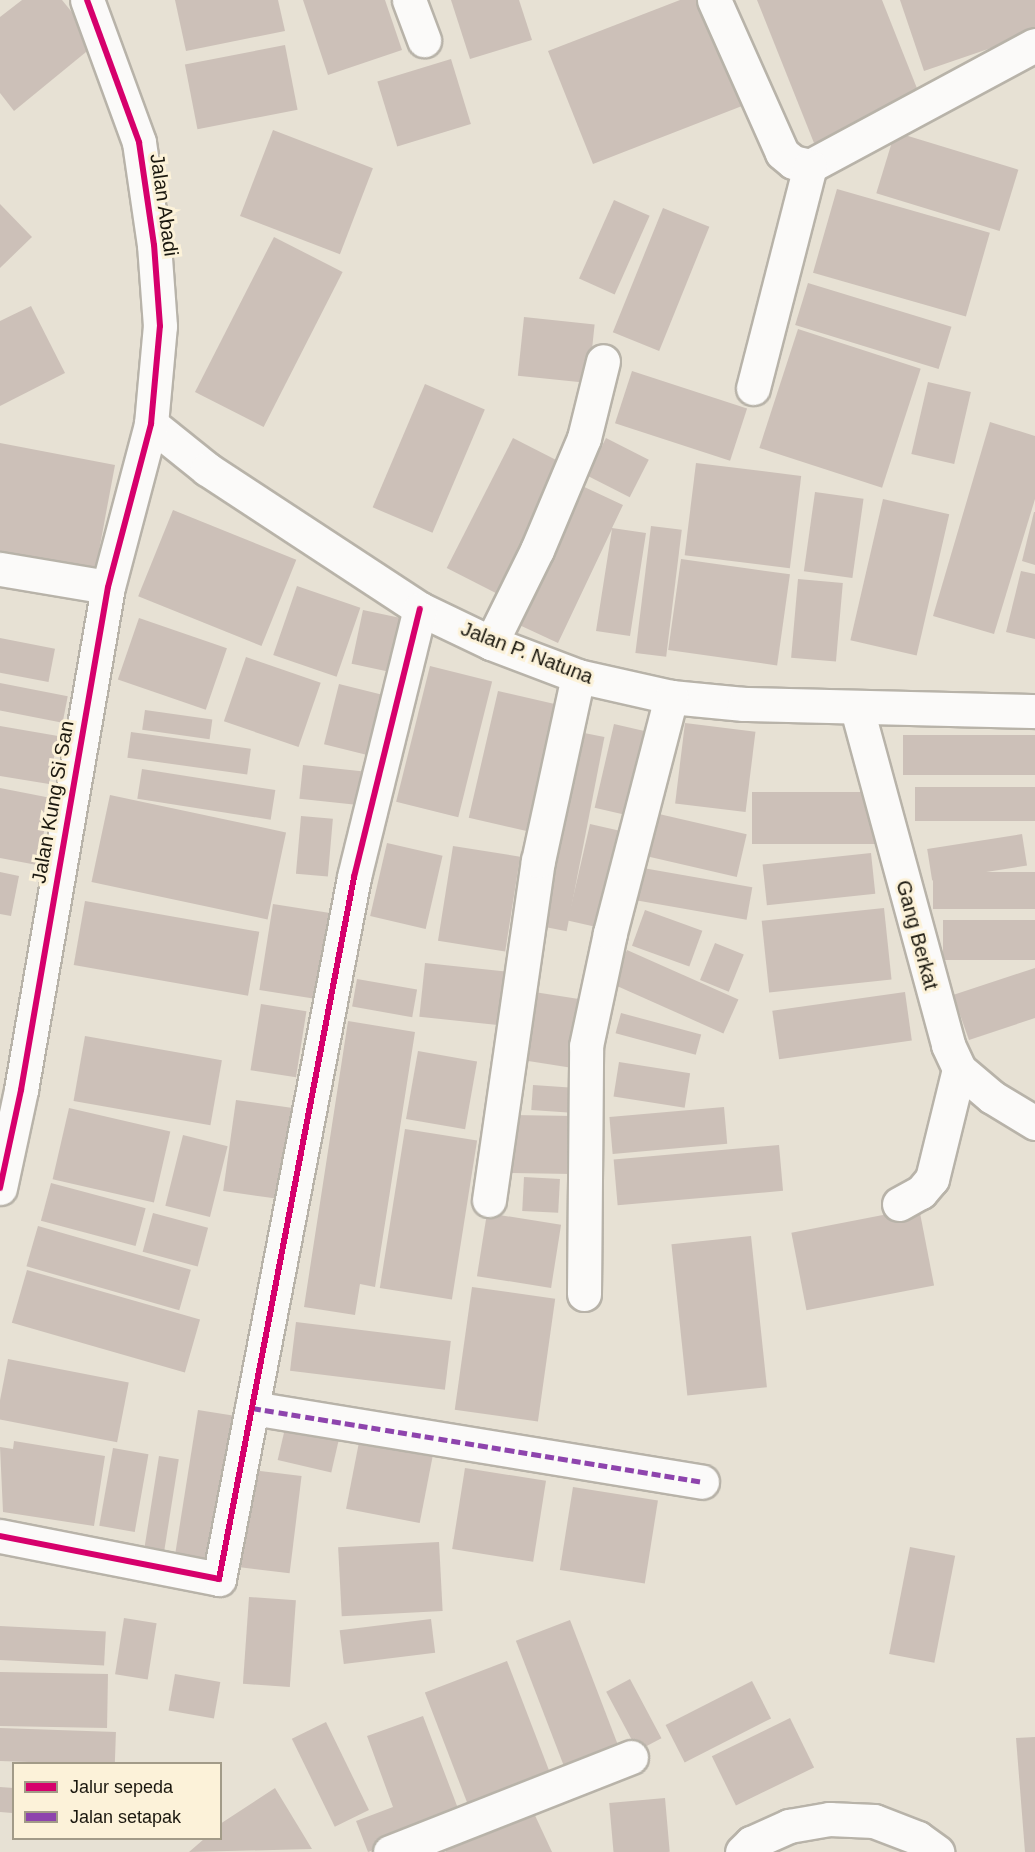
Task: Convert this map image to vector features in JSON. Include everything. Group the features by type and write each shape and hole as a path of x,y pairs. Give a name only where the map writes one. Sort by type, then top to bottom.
{"street":[{"name":"Jalan Abadi","path":"87,0 139,142 160,326 151,424"},
{"path":"409,0 424,40"},
{"path":"714,0 782,153 793,162 810,166 1035,45"},
{"path":"753,388 810,166"},
{"path":"491,643 584,438 603,361"},
{"name":"Jalan Kung Si San","path":"0,1188 21,1090 108,587 151,424"},
{"name":"Jalan P. Natuna","path":"151,424 207,469 420,609 491,643 578,676 671,697 857,709 1035,711"},
{"path":"0,569 108,587"},
{"path":"0,1536 219,1579 354,877 420,609"},
{"path":"489,1200 538,861 578,676"},
{"path":"584,1294 586,1046 610,933 671,697"},
{"name":"Gang Berkat","path":"857,709 938,1016 959,1069 992,1097 1035,1123"},
{"path":"899,1204 921,1192 932,1179 959,1069"},
{"path":"252,1408 702,1482"},
{"path":"390,1852 631,1757"},
{"path":"742,1852 751,1843 789,1826 829,1819 874,1821 918,1838 937,1852"}],"building":[{"path":"22,0 62,0 97,43 14,111 0,93 0,17"},
{"path":"175,0 278,0 285,31 186,51"},
{"path":"303,0 385,0 402,50 328,75"},
{"path":"451,0 519,0 532,40 470,59"},
{"path":"680,0 699,0 742,106 593,164 548,51"},
{"path":"757,0 882,0 922,101 814,143"},
{"path":"900,0 1035,0 1035,33 924,71"},
{"path":"285,45 298,110 197,129 185,64"},
{"path":"451,59 471,124 397,147 377,82"},
{"path":"273,130 373,168 340,254 240,216"},
{"path":"895,132 1018,170 1000,231 876,193"},
{"path":"837,189 990,233 966,316 813,273"},
{"path":"614,200 650,216 615,294 579,279"},
{"path":"0,204 32,237 0,268"},
{"path":"663,208 709,227 659,351 613,332"},
{"path":"274,237 343,272 264,427 195,392"},
{"path":"808,283 951,327 939,369 795,325"},
{"path":"31,306 65,373 0,406 0,321"},
{"path":"524,317 595,324 588,383 518,376"},
{"path":"798,329 921,369 882,488 759,448"},
{"path":"632,371 747,408 730,461 615,423"},
{"path":"928,382 971,392 954,464 911,454"},
{"path":"425,384 485,409 432,533 373,507"},
{"path":"990,422 1035,436 1035,499 994,634 933,616"},
{"path":"513,438 566,465 500,595 447,568"},
{"path":"606,438 649,460 630,497 587,475"},
{"path":"0,443 115,465 95,572 0,555"},
{"path":"696,463 801,476 790,568 685,555"},
{"path":"580,485 623,505 612,528 646,533 630,636 596,631 612,529 558,643 515,623"},
{"path":"815,492 864,499 852,578 804,571"},
{"path":"883,499 949,514 917,656 850,640"},
{"path":"173,510 296,560 261,646 138,596"},
{"path":"1035,512 1035,565 1022,561"},
{"path":"651,526 682,530 666,657 635,653"},
{"path":"681,559 790,574 777,665 668,650"},
{"path":"1021,571 1035,574 1035,639 1006,632"},
{"path":"798,579 843,583 836,662 791,658"},
{"path":"297,586 360,608 337,677 273,655"},
{"path":"363,610 404,619 393,673 352,664"},
{"path":"139,618 227,648 206,710 118,679"},
{"path":"0,638 55,649 48,682 0,673"},
{"path":"246,657 321,683 299,747 224,721"},
{"path":"430,666 492,681 458,817 396,802"},
{"path":"0,683 68,696 63,723 0,711"},
{"path":"339,684 393,698 378,758 324,744"},
{"path":"498,691 563,706 534,833 469,818"},
{"path":"145,710 212,719 210,739 142,730"},
{"path":"685,723 755,732 746,812 675,803"},
{"path":"614,724 653,733 634,817 595,808"},
{"path":"0,726 58,736 49,784 0,776"},
{"path":"574,731 604,737 567,931 536,925"},
{"path":"131,732 251,749 247,775 127,758"},
{"path":"903,735 1035,735 1035,775 903,775"},
{"path":"303,765 369,772 365,806 299,799"},
{"path":"142,769 275,790 271,820 137,799"},
{"path":"915,787 1035,787 1035,821 915,821"},
{"path":"0,788 51,798 37,865 0,858"},
{"path":"752,792 876,792 876,844 752,844"},
{"path":"110,795 286,832 268,919 91,882"},
{"path":"659,814 747,834 737,877 649,857"},
{"path":"301,816 333,819 328,877 296,874"},
{"path":"590,824 624,832 602,928 568,920"},
{"path":"1022,834 1027,866 932,881 927,849"},
{"path":"387,843 443,856 426,929 370,916"},
{"path":"453,846 520,857 505,951 438,941"},
{"path":"871,853 875,894 767,905 763,864"},
{"path":"643,868 752,887 747,920 637,900"},
{"path":"0,872 19,876 11,916 0,914"},
{"path":"933,872 1035,872 1035,909 933,909"},
{"path":"85,901 259,932 248,996 74,965"},
{"path":"273,904 341,915 328,1001 259,990"},
{"path":"884,908 892,980 769,992 762,921"},
{"path":"645,910 702,931 689,967 632,946"},
{"path":"943,920 1035,920 1035,960 943,960"},
{"path":"715,943 744,955 729,992 700,980"},
{"path":"627,950 738,1000 723,1033 612,984"},
{"path":"425,963 506,971 500,1025 419,1017"},
{"path":"1035,968 1035,1018 969,1040 953,995"},
{"path":"357,979 417,990 412,1017 352,1007"},
{"path":"528,991 588,1001 577,1069 517,1059"},
{"path":"905,992 912,1041 779,1059 772,1011"},
{"path":"261,1004 306,1011 296,1077 251,1070"},
{"path":"621,1013 701,1034 696,1055 616,1033"},
{"path":"348,1021 415,1032 375,1287 360,1284 355,1315 304,1307"},
{"path":"85,1036 222,1060 210,1125 74,1101"},
{"path":"418,1051 477,1061 465,1129 406,1119"},
{"path":"619,1062 690,1073 685,1108 614,1097"},
{"path":"533,1085 577,1088 575,1113 531,1110"},
{"path":"236,1100 296,1108 284,1200 223,1191"},
{"path":"724,1107 727,1144 613,1154 609,1117"},
{"path":"69,1108 170,1131 154,1203 53,1179"},
{"path":"513,1115 573,1116 572,1174 512,1173"},
{"path":"405,1129 477,1140 452,1299 380,1288"},
{"path":"183,1135 228,1146 210,1217 165,1206"},
{"path":"779,1145 783,1191 618,1205 614,1159"},
{"path":"524,1177 560,1179 558,1213 522,1211"},
{"path":"51,1183 146,1208 136,1246 41,1221"},
{"path":"919,1208 934,1286 806,1310 791,1233"},
{"path":"153,1213 208,1228 198,1266 143,1252"},
{"path":"487,1213 561,1225 551,1288 477,1276"},
{"path":"38,1226 191,1270 179,1310 26,1266"},
{"path":"751,1236 767,1387 687,1396 671,1244"},
{"path":"27,1270 200,1320 185,1372 12,1323"},
{"path":"472,1287 555,1299 538,1421 455,1410"},
{"path":"296,1322 451,1341 445,1390 290,1371"},
{"path":"8,1359 129,1382 117,1442 0,1420 0,1400"},
{"path":"198,1410 240,1417 217,1567 174,1560"},
{"path":"286,1424 340,1436 331,1472 278,1460"},
{"path":"360,1437 434,1451 420,1523 346,1509"},
{"path":"14,1441 105,1456 94,1526 3,1512 0,1447 13,1449"},
{"path":"113,1448 148,1454 135,1532 99,1526"},
{"path":"159,1456 179,1459 163,1556 144,1553"},
{"path":"465,1468 546,1481 533,1562 452,1549"},
{"path":"244,1469 302,1476 290,1573 232,1566"},
{"path":"573,1487 658,1500 645,1583 560,1570"},
{"path":"439,1542 443,1611 342,1616 338,1547"},
{"path":"910,1547 955,1556 934,1663 889,1654"},
{"path":"249,1597 296,1600 290,1687 243,1684"},
{"path":"124,1618 157,1623 148,1679 115,1674"},
{"path":"431,1619 435,1653 344,1664 340,1630"},
{"path":"570,1620 618,1744 564,1765 516,1641"},
{"path":"0,1626 106,1632 104,1666 0,1660"},
{"path":"507,1661 553,1780 470,1811 425,1693"},
{"path":"0,1672 108,1674 107,1728 0,1726"},
{"path":"175,1674 220,1682 214,1718 169,1710"},
{"path":"630,1679 661,1738 638,1751 606,1692"},
{"path":"752,1681 771,1718 685,1762 666,1725"},
{"path":"423,1716 462,1819 368,1852 356,1821 393,1807 367,1736"},
{"path":"790,1718 814,1767 736,1806 712,1756"},
{"path":"326,1722 369,1810 335,1827 292,1739"},
{"path":"0,1728 116,1732 115,1762 0,1761"},
{"path":"1035,1737 1035,1852 1025,1852 1016,1738"},
{"path":"0,1787 12,1788 12,1813 0,1812"},
{"path":"275,1788 312,1849 189,1852 203,1840 222,1840 222,1823"},
{"path":"665,1798 670,1852 614,1852 609,1803"},
{"path":"532,1809 552,1852 446,1852 444,1848"}],"marked path":[{"path":"252,1408 702,1482"}],"cycle path":[{"path":"0,1188 21,1090 108,587 151,424 160,326 154,245 139,142 87,0"},
{"path":"0,1536 219,1579 354,877 420,609"}]}
